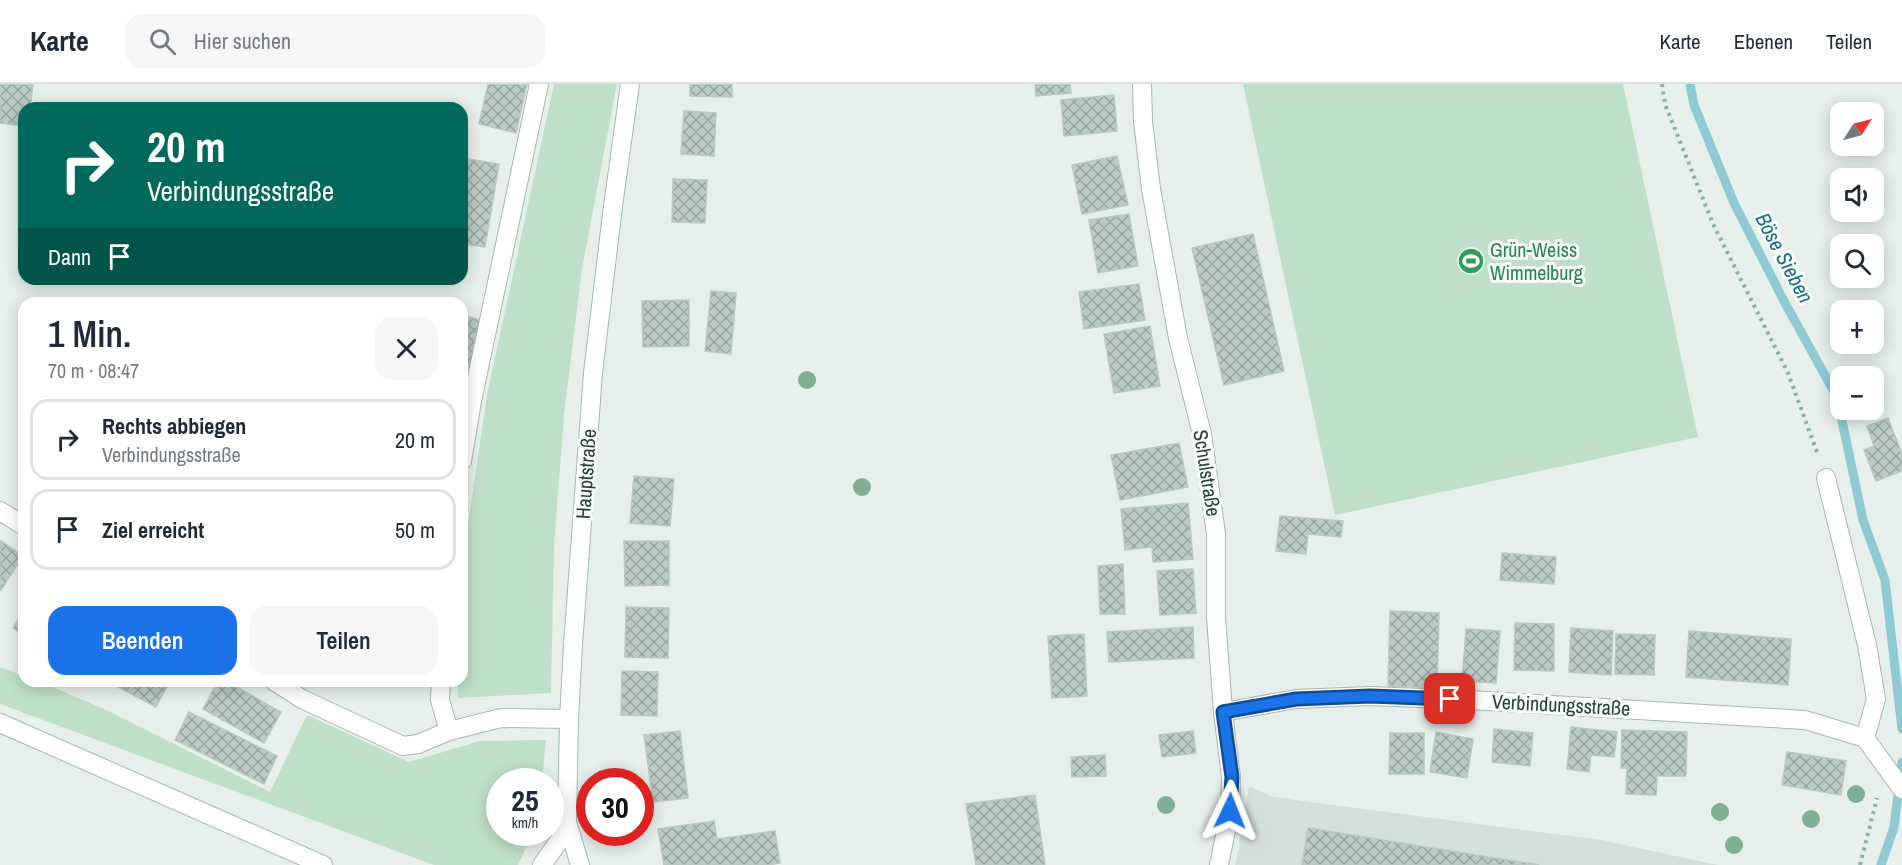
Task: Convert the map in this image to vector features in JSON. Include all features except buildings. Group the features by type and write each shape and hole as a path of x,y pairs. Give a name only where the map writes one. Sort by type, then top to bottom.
{"street":[{"path":"468,428 539,84"},
{"name":"Hauptstraße","path":"580,865 567,822 569,719 593,373 630,84"},
{"name":"Schulstraße","path":"1142,84 1143,121 1151,189 1178,338 1202,435 1216,534 1216,617 1223,712 1232,777 1230,811 1219,865"},
{"path":"1826,478 1867,645 1876,699 1865,738 1902,789"},
{"path":"0,511 18,522"},
{"path":"283,687 302,699 403,746 418,744 449,731 501,718 569,719"},
{"path":"441,687 440,700 449,731"},
{"name":"Verbindungsstraße","path":"1223,712 1296,699 1370,696 1470,700 1805,720 1865,738"},
{"path":"0,723 323,865"},
{"path":"542,865 559,842 567,822"}],"path":[{"path":"1662,84 1665,104 1713,224 1788,373 1826,478"},
{"path":"1860,865 1875,811 1884,765"}],"shaded area":[{"path":"1249,786 1273,797 1601,840 1718,865 1235,865"}],"green space":[{"path":"554,84 617,84 582,269 564,415 554,545 551,693 458,698 458,687 468,687 468,526 487,395"},
{"name":"Grün-Weiss Wimmelburg","path":"1243,84 1623,84 1698,437 1335,515"},
{"path":"0,667 18,674 18,687 52,687 102,708 270,792 307,715 409,762 480,741 546,740 543,768 486,768 486,846 527,846 518,865 434,865 0,704"}],"waterway":[{"name":"Böse Sieben","path":"1690,84 1694,105 1734,203 1785,303 1837,397 1863,520 1885,580 1902,729"},
{"name":"Böse Sieben","path":"1881,865 1894,827 1902,762"}],"place":[{"name":"Grün-Weiss Wimmelburg","path":"1471,261"}],"route":[{"path":"1230,811 1232,777 1223,712 1296,699 1370,696 1450,699"}]}
